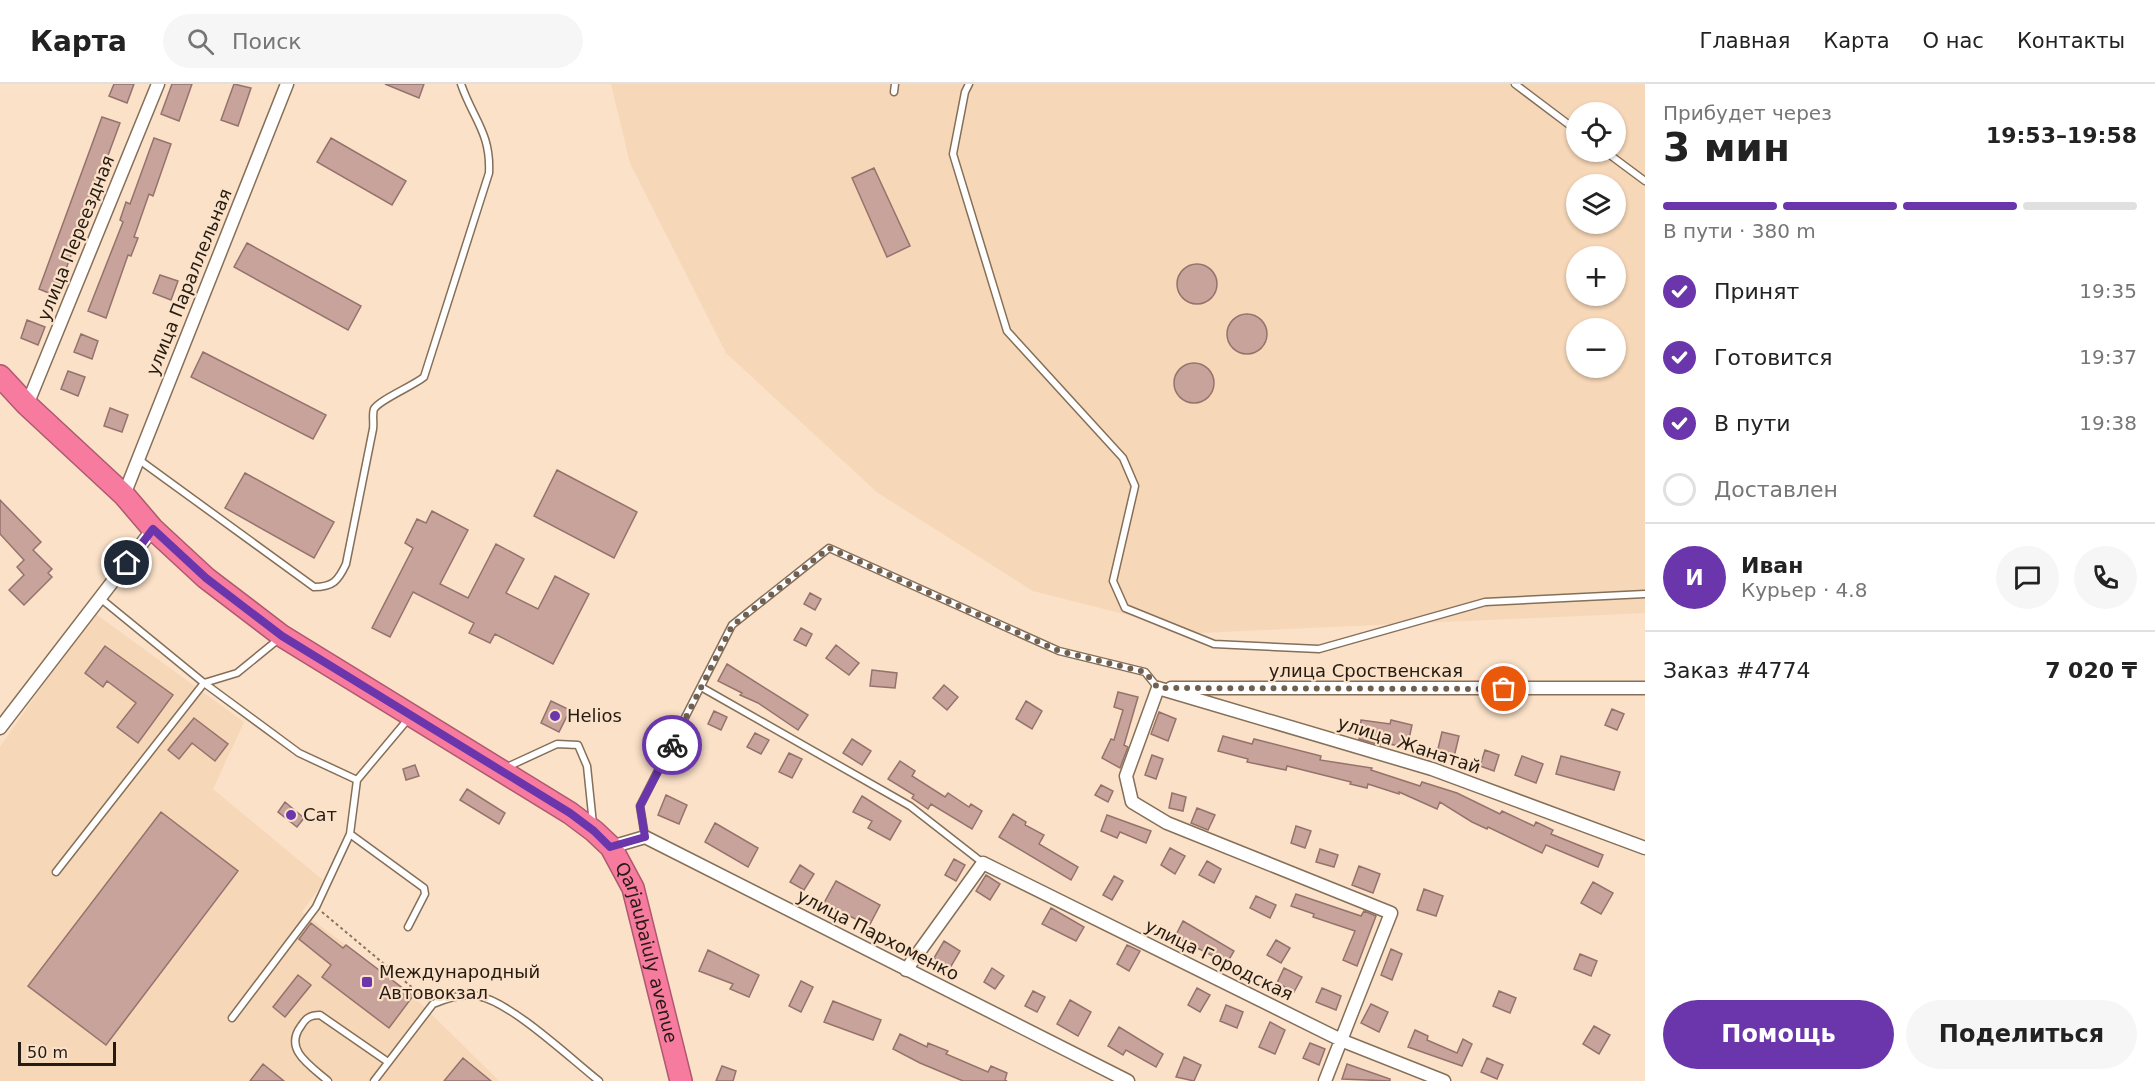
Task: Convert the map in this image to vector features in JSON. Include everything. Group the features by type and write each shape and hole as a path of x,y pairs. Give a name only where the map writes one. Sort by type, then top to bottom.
{"highway":[{"name":"Qarjaubaiuly avenue","path":"0,376 27,405 124,495 153,529 206,578 282,636 500,770 594,831 610,847 633,888 684,1080"}],"street":[{"name":"улица Переездная","path":"27,405 158,84"},
{"name":"улица Параллельная","path":"124,495 286,84"},
{"path":"0,728 153,529"},
{"path":"1158,688 1126,776 1132,802 1167,823 1391,913 1343,1041 1325,1081"},
{"name":"улица Сроственская","path":"1158,688 1645,688"},
{"name":"улица Жанатай","path":"1158,688 1432,769 1645,848"},
{"path":"610,847 645,837"},
{"name":"улица Пархоменко","path":"645,837 1128,1081"},
{"path":"906,970 983,863"},
{"name":"улица Городская","path":"983,863 1343,1041 1443,1081"}],"lane":[{"path":"138,459 314,587 326,587 337,582 346,564 373,429 374,410 380,403 412,387 424,377 489,173 490,155 486,134 461,84"},
{"path":"969,84 965,92 953,154 1007,331 1123,458 1135,486 1113,581 1125,608 1214,644 1319,649 1485,602 1645,594"},
{"path":"1515,84 1566,122"},
{"path":"1619,162 1645,181"},
{"path":"645,837 640,806 732,626 829,548 1059,651 1145,672 1158,688"},
{"path":"100,598 204,683 299,753 357,780"},
{"path":"56,872 204,683 237,673 282,636"},
{"path":"701,687 910,806 983,863"},
{"path":"232,1018 316,907 350,834 357,780 411,715"},
{"path":"500,770 557,744 578,745 587,766 594,831"},
{"path":"350,834 424,888 425,894 408,927"},
{"path":"374,1081 433,1004 446,998 466,995 481,997 513,1013 599,1081"},
{"path":"328,1081 301,1057 294,1042 294,1036 306,1018 314,1015 320,1016 388,1062"}],"path":[{"path":"316,907 433,1004"}],"shaded area":[{"path":"611,84 1645,84 1645,613 1199,633 1033,591 878,493 726,353 630,163"},
{"path":"93,612 244,722 213,789 324,881 302,912 413,996 499,1081 0,1081 0,747"}],"building":[{"path":"114,84 134,84 127,103 109,96"},
{"path":"172,84 192,84 179,121 161,114"},
{"path":"234,84 251,88 238,126 221,120"},
{"path":"385,84 424,84 419,98"},
{"path":"102,117 120,123 56,296 39,289"},
{"path":"154,138 171,144 153,196 149,194 134,237 138,238 131,256 128,255 106,318 88,311 123,222 120,220 126,202 130,204"},
{"path":"331,138 406,181 392,205 317,162"},
{"path":"874,168 910,246 887,257 852,178"},
{"path":"247,243 361,306 348,330 234,267"},
{"path":"1197,264 1205,265 1211,270 1216,276 1216,292 1211,298 1205,303 1197,304 1189,303 1183,298 1178,292 1177,284 1178,276 1183,270 1189,265"},
{"path":"160,275 178,281 171,300 153,293"},
{"path":"1247,314 1255,315 1261,320 1266,326 1266,342 1261,348 1255,353 1247,354 1239,353 1233,348 1228,342 1227,334 1228,326 1233,320 1239,315"},
{"path":"27,320 45,327 38,345 21,338"},
{"path":"81,334 98,341 92,359 74,352"},
{"path":"203,352 326,415 313,439 191,377"},
{"path":"1194,363 1202,364 1208,369 1213,375 1213,391 1208,397 1202,402 1194,403 1186,402 1180,397 1175,391 1174,383 1175,375 1180,369 1186,364"},
{"path":"68,371 85,377 78,396 61,389"},
{"path":"110,408 128,415 122,432 104,426"},
{"path":"557,470 637,512 614,558 534,516"},
{"path":"245,473 334,522 314,558 225,508"},
{"path":"0,500 41,542 33,550 52,569 48,573 52,577 24,605 9,590 24,575 17,567 24,560 0,534"},
{"path":"432,511 468,530 440,584 468,598 496,544 524,559 506,593 538,609 555,576 589,594 553,664 495,634 490,643 469,633 474,623 413,592 390,637 372,628 413,548 405,543 417,519 426,523"},
{"path":"810,593 821,599 815,610 804,604"},
{"path":"801,628 812,634 806,646 794,640"},
{"path":"836,645 859,663 849,675 826,658"},
{"path":"105,646 173,695 138,743 117,727 136,703 107,681 103,687 85,673"},
{"path":"727,664 808,715 798,730 758,703 740,695 742,693 718,681"},
{"path":"872,670 897,673 895,688 870,686"},
{"path":"944,685 958,697 947,710 933,698"},
{"path":"1118,692 1138,697 1124,745 1128,747 1120,768 1102,758 1111,739 1114,740 1123,710 1114,707"},
{"name":"Helios","path":"551,701 570,710 559,732 541,723"},
{"path":"1026,701 1042,711 1032,729 1016,719"},
{"path":"1612,709 1624,714 1617,730 1605,725"},
{"path":"714,711 727,717 721,730 708,724"},
{"path":"1159,712 1176,719 1168,741 1151,734"},
{"path":"194,718 228,744 215,761 192,743 179,759 168,750"},
{"path":"1361,720 1390,724 1391,720 1412,725 1407,748 1381,742 1380,745 1359,739"},
{"path":"1442,732 1459,736 1454,757 1437,753"},
{"path":"755,733 769,740 761,754 747,747"},
{"path":"1223,736 1252,744 1254,739 1321,756 1320,760 1372,768 1371,770 1420,786 1422,782 1457,793 1500,814 1502,811 1534,826 1536,822 1553,830 1551,834 1603,855 1598,867 1546,845 1542,853 1488,827 1487,829 1472,822 1440,802 1437,809 1399,792 1399,794 1368,784 1367,788 1287,766 1286,770 1247,762 1248,759 1218,751"},
{"path":"852,739 871,751 862,765 843,753"},
{"path":"1485,750 1499,755 1494,771 1480,766"},
{"path":"789,753 802,759 792,778 779,772"},
{"path":"1152,755 1163,759 1156,779 1145,775"},
{"path":"1522,756 1543,764 1536,783 1515,775"},
{"path":"1561,756 1620,772 1614,790 1556,774"},
{"path":"900,761 915,771 912,776 945,797 948,793 969,807 971,804 982,811 972,829 931,804 928,809 912,798 914,795 888,779"},
{"path":"415,765 419,776 406,780 403,769"},
{"path":"1101,785 1113,791 1108,802 1095,795"},
{"path":"467,789 505,813 499,824 460,800"},
{"path":"1172,793 1186,797 1183,811 1169,808"},
{"path":"666,795 687,805 679,824 658,815"},
{"path":"862,796 901,821 890,840 868,828 872,821 853,812"},
{"name":"Сат","path":"285,802 304,818 297,827 278,812"},
{"path":"1197,808 1215,815 1208,830 1191,823"},
{"path":"161,812 238,871 106,1045 28,986"},
{"path":"1013,814 1026,822 1025,825 1044,835 1039,844 1078,867 1071,880 999,837"},
{"path":"1107,815 1151,831 1146,843 1120,832 1117,838 1101,831"},
{"path":"715,823 758,848 748,867 705,842"},
{"path":"1296,826 1311,831 1305,848 1291,843"},
{"path":"1170,848 1185,856 1175,874 1161,865"},
{"path":"1320,849 1338,855 1334,867 1316,862"},
{"path":"954,859 965,865 956,881 945,875"},
{"path":"1207,861 1221,869 1214,883 1199,875"},
{"path":"800,865 814,874 804,890 790,882"},
{"path":"1359,866 1380,874 1373,893 1352,885"},
{"path":"986,875 1000,884 990,900 976,891"},
{"path":"1114,876 1123,881 1112,900 1103,895"},
{"path":"836,881 880,905 869,926 824,903"},
{"path":"1593,882 1613,893 1601,914 1581,903"},
{"path":"1424,889 1443,896 1436,916 1417,910"},
{"path":"1296,894 1361,916 1364,911 1376,916 1357,966 1343,960 1355,931 1313,917 1314,914 1291,906"},
{"path":"1256,896 1276,905 1270,918 1250,908"},
{"path":"1051,908 1084,927 1076,941 1042,924"},
{"path":"1183,921 1234,951 1227,963 1175,937"},
{"path":"311,923 343,948 346,945 413,996 389,1028 322,977 331,965 299,939"},
{"path":"1276,940 1290,948 1281,963 1267,955"},
{"path":"944,941 960,951 950,968 934,958"},
{"path":"1127,945 1140,951 1129,971 1117,964"},
{"path":"1391,949 1402,954 1392,980 1381,975"},
{"path":"708,950 759,975 749,997 730,989 733,984 699,971"},
{"path":"1580,954 1597,961 1591,976 1574,969"},
{"path":"992,968 1004,976 995,989 984,982"},
{"path":"1284,968 1302,977 1294,992 1277,983"},
{"path":"298,975 311,985 285,1017 273,1007"},
{"path":"801,981 813,987 801,1012 789,1006"},
{"path":"1197,988 1210,995 1200,1012 1188,1005"},
{"path":"1322,988 1341,996 1336,1010 1316,1002"},
{"path":"1033,991 1045,997 1037,1012 1025,1006"},
{"path":"1499,991 1516,998 1510,1013 1493,1006"},
{"path":"1070,1000 1091,1012 1078,1036 1057,1024"},
{"path":"833,1001 881,1020 873,1040 824,1022"},
{"path":"1371,1004 1388,1012 1379,1032 1361,1023"},
{"path":"1226,1005 1243,1012 1237,1028 1220,1021"},
{"path":"1270,1022 1285,1030 1275,1054 1259,1047"},
{"path":"1594,1026 1610,1035 1599,1054 1583,1044"},
{"path":"1119,1027 1163,1054 1156,1067 1126,1050 1123,1055 1108,1046"},
{"path":"1415,1030 1428,1036 1427,1040 1457,1053 1463,1039 1472,1044 1462,1066 1408,1047"},
{"path":"900,1034 927,1047 928,1043 948,1051 946,1054 988,1072 991,1066 1007,1073 1005,1080 1007,1081 963,1081 920,1063 893,1049"},
{"path":"1310,1043 1325,1049 1319,1065 1303,1058"},
{"path":"1184,1057 1201,1065 1194,1081 1176,1077"},
{"path":"463,1058 491,1081 444,1081"},
{"path":"1487,1058 1503,1065 1497,1079 1481,1072"},
{"path":"263,1064 284,1081 250,1081"},
{"path":"1347,1064 1390,1079 1390,1081 1342,1079"},
{"path":"722,1066 736,1071 733,1081 716,1081"}],"way so far":[{"path":"672,745 732,626 829,548 1059,651 1145,672 1158,688 1504,689"}],"place":[{"name":"Helios","path":"555,716"},
{"name":"Сат","path":"291,815"},
{"name":"Международный Автовокзал","path":"367,982"}],"route":[{"path":"127,563 153,529 206,578 282,636 570,813 594,831 610,847 645,837 640,806 672,745"}]}
